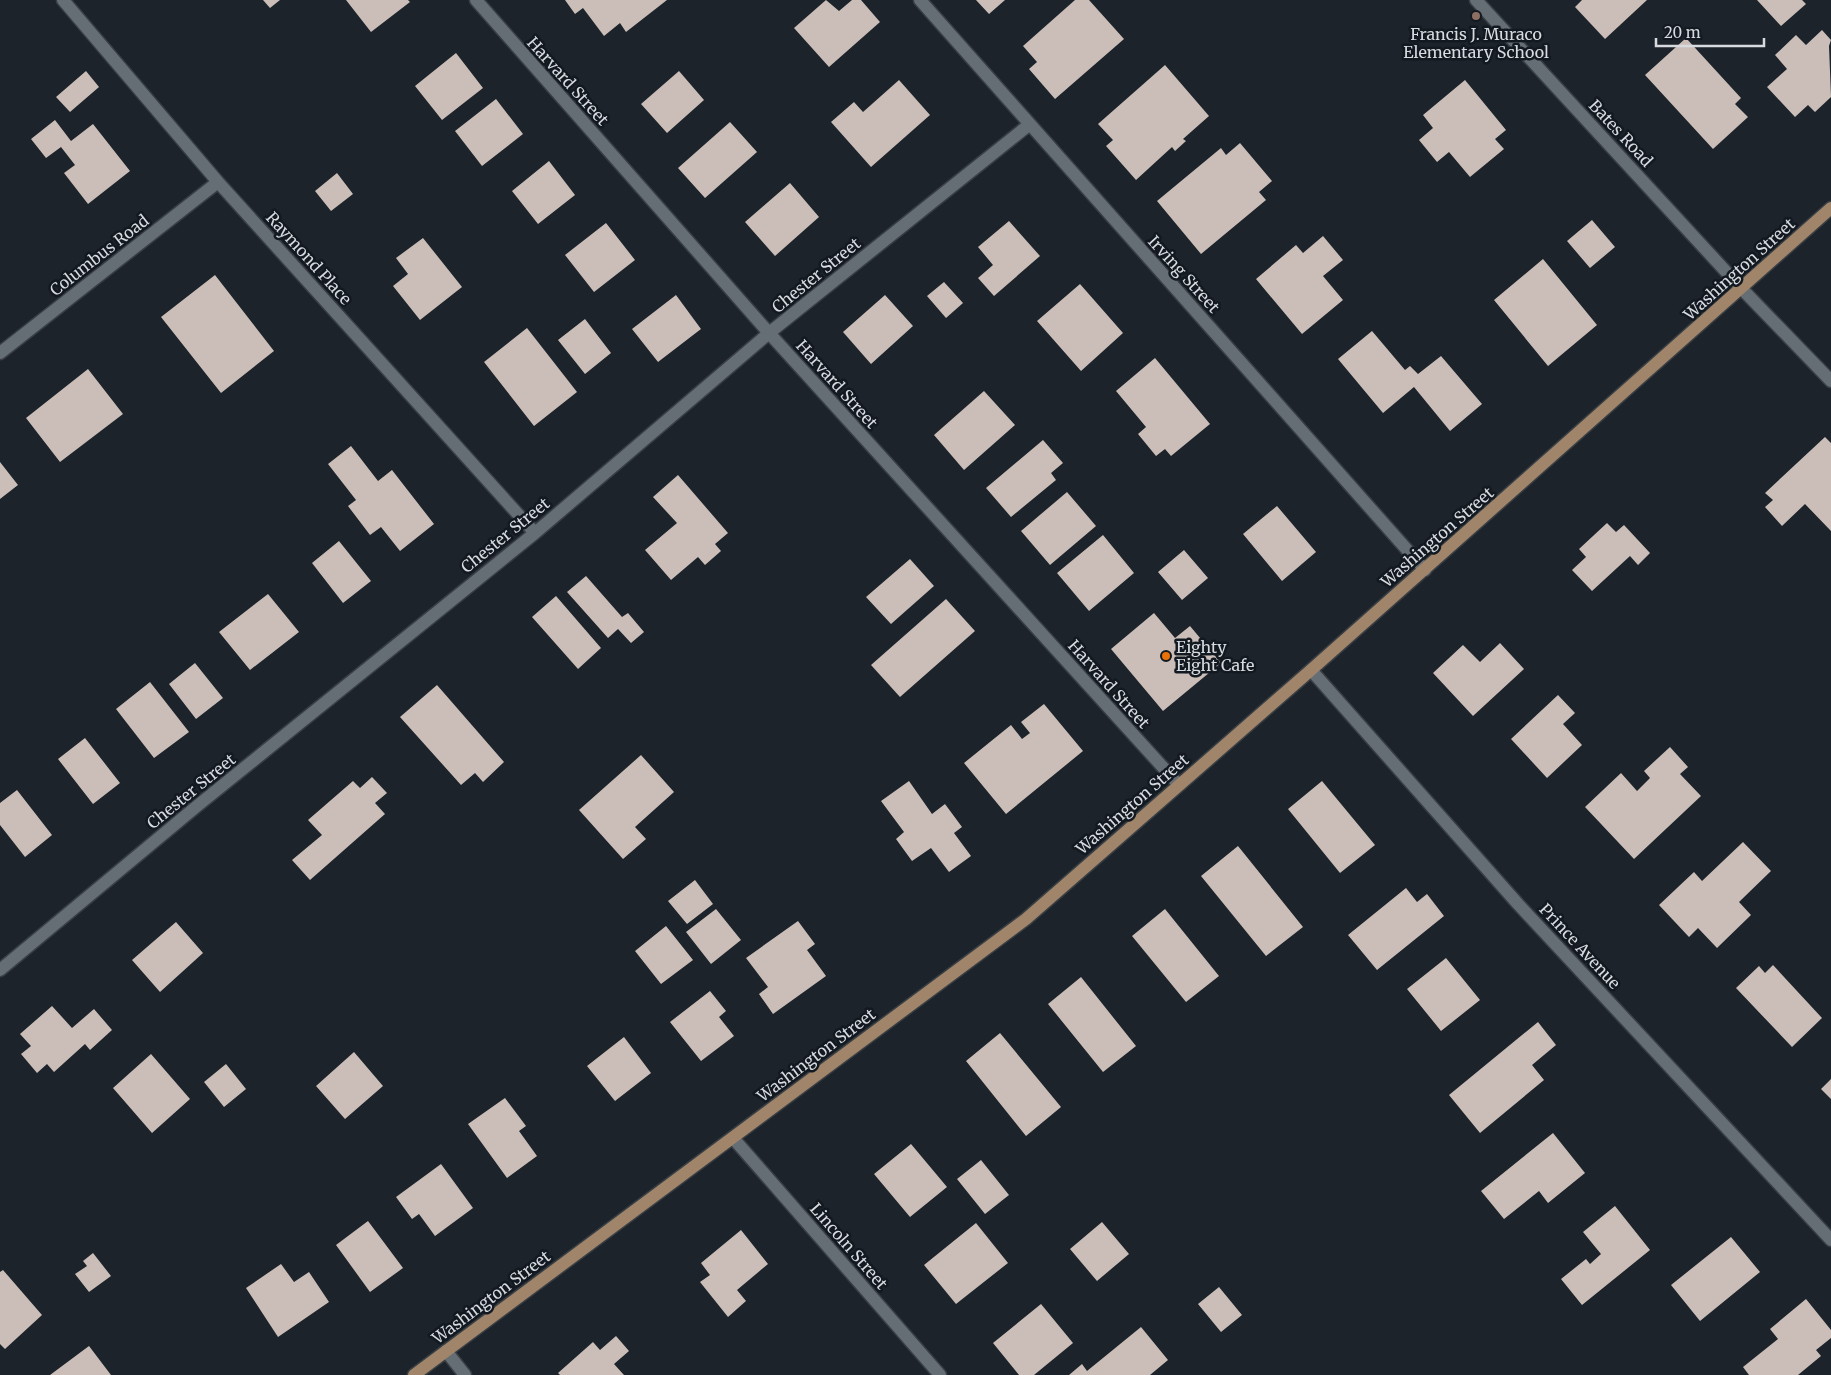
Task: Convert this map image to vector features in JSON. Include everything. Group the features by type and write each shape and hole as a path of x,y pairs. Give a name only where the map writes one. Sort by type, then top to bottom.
{"main road":[{"name":"Washington Street","path":"414,1375 1026,919 1425,570 1831,208"}],"street":[{"name":"Raymond Place","path":"63,0 218,182 535,533"},
{"name":"Harvard Street","path":"476,0 769,333 1179,785"},
{"name":"Irving Street","path":"920,0 1425,570"},
{"name":"Bates Road","path":"1476,0 1742,289 1831,381"},
{"name":"Chester Street","path":"0,970 213,794 535,533 769,333 1030,124"},
{"name":"Columbus Road","path":"0,353 218,182"},
{"name":"Prince Avenue","path":"1311,670 1518,904 1831,1240"},
{"name":"Lincoln Street","path":"733,1138 940,1375"},
{"path":"446,1351 465,1375"}],"building":[{"path":"263,0 280,0 270,8"},
{"path":"346,0 408,0 410,2 371,32"},
{"path":"565,0 667,0 626,32 620,23 604,36 583,8 575,14"},
{"path":"826,0 839,11 852,0 861,0 880,22 829,67 794,28"},
{"path":"976,0 1005,0 989,14"},
{"path":"1075,0 1089,0 1124,39 1055,99 1029,69 1037,62 1023,46"},
{"path":"1582,0 1647,0 1605,39 1575,7"},
{"path":"1757,0 1802,0 1806,4 1781,26"},
{"path":"1822,30 1831,40 1829,46 1831,97 1815,112 1808,105 1795,117 1767,87 1787,69 1775,55 1796,35 1806,45"},
{"path":"1686,38 1741,98 1735,104 1748,117 1713,149 1645,75"},
{"path":"456,53 483,88 442,120 415,86"},
{"path":"1165,65 1209,116 1183,139 1186,141 1175,151 1172,147 1136,180 1106,146 1113,140 1098,124"},
{"path":"86,71 99,87 70,112 56,97"},
{"path":"679,71 704,100 667,133 641,104"},
{"path":"899,80 930,115 871,167 831,122 854,102 863,112"},
{"path":"1465,80 1506,130 1495,139 1504,149 1470,177 1449,152 1437,162 1419,140 1433,128 1423,115"},
{"path":"496,99 523,134 482,166 455,131"},
{"path":"55,120 71,141 93,124 130,171 88,204 64,173 75,165 61,147 46,158 31,139"},
{"path":"730,122 757,152 705,198 678,168"},
{"path":"1240,143 1272,181 1259,192 1266,200 1201,254 1157,201 1221,148 1226,155"},
{"path":"549,161 575,195 538,224 512,191"},
{"path":"337,173 353,194 331,211 315,191"},
{"path":"790,183 819,217 775,256 745,222"},
{"path":"1592,220 1615,247 1590,268 1567,241"},
{"path":"1009,221 1040,256 994,296 978,278 993,265 978,247"},
{"path":"606,223 635,260 594,292 565,255"},
{"path":"1323,236 1343,260 1323,276 1343,300 1302,334 1256,279 1296,245 1303,253"},
{"path":"423,238 462,287 420,320 393,286 408,274 396,258"},
{"path":"1543,259 1597,325 1548,366 1494,300"},
{"path":"215,275 274,351 221,393 161,317"},
{"path":"944,282 963,303 946,318 927,296"},
{"path":"1080,284 1123,333 1081,371 1037,321"},
{"path":"676,295 701,329 658,362 632,329"},
{"path":"885,295 913,326 871,364 843,332"},
{"path":"585,319 611,353 585,374 558,340"},
{"path":"527,328 577,392 534,426 484,362"},
{"path":"1372,331 1405,370 1410,366 1418,374 1441,356 1482,404 1450,431 1414,387 1383,413 1338,359"},
{"path":"1155,358 1210,424 1171,456 1165,449 1156,456 1138,434 1146,427 1116,391"},
{"path":"88,369 123,414 60,462 26,418"},
{"path":"984,391 1015,425 964,470 934,435"},
{"path":"1825,437 1831,443 1831,531 1805,504 1782,526 1765,507 1773,500 1765,493"},
{"path":"1043,440 1063,463 1051,473 1056,480 1011,517 986,488"},
{"path":"351,446 378,481 392,470 434,524 400,551 381,527 370,535 348,506 356,500 328,464"},
{"path":"0,462 18,485 0,499"},
{"path":"678,475 728,533 715,544 721,551 705,565 698,557 671,580 645,550 677,523 653,497"},
{"path":"1067,492 1096,526 1050,565 1021,531"},
{"path":"1277,506 1316,552 1282,581 1243,534"},
{"path":"1607,523 1616,532 1624,525 1650,553 1638,565 1630,556 1592,591 1572,570 1586,557 1579,549"},
{"path":"1103,535 1134,573 1089,611 1057,573"},
{"path":"339,541 371,581 343,603 312,563"},
{"path":"1184,550 1208,578 1182,600 1158,572"},
{"path":"910,559 934,586 891,624 866,597"},
{"path":"586,576 622,617 628,613 644,632 631,643 618,629 608,638 567,592"},
{"path":"268,594 299,632 250,670 219,632"},
{"path":"556,596 601,648 578,669 532,617"},
{"path":"946,599 975,631 900,697 871,665"},
{"name":"Eighty Eight Cafe","path":"1154,613 1175,638 1190,626 1221,663 1163,711 1111,649"},
{"path":"1500,643 1524,669 1473,716 1433,673 1463,645 1480,662"},
{"path":"195,663 223,698 196,719 169,684"},
{"path":"150,682 189,732 154,758 116,709"},
{"path":"437,685 504,762 483,782 475,773 461,785 400,717"},
{"path":"1558,695 1575,713 1563,724 1582,745 1547,778 1511,739"},
{"path":"1044,704 1083,751 1006,814 964,763 1011,725 1022,739 1030,733 1021,722"},
{"path":"85,738 120,783 93,804 58,759"},
{"path":"1670,747 1688,767 1680,774 1701,796 1634,859 1585,807 1621,773 1637,791 1650,778 1644,771"},
{"path":"641,755 674,792 635,827 646,839 623,859 579,810"},
{"path":"372,777 387,793 375,803 385,814 310,880 292,860 322,835 308,820 353,781 360,788"},
{"path":"909,781 932,814 945,804 962,827 954,833 971,856 949,872 931,848 912,861 896,839 904,832 881,801"},
{"path":"1322,781 1375,845 1340,873 1288,809"},
{"path":"17,790 52,835 25,857 0,825 0,803"},
{"path":"1743,842 1771,871 1739,902 1751,915 1717,948 1698,928 1689,937 1659,905 1694,872 1702,881"},
{"path":"1238,846 1303,927 1266,956 1201,876"},
{"path":"695,880 713,904 687,924 668,901"},
{"path":"1406,888 1417,902 1427,894 1444,916 1377,970 1348,935"},
{"path":"716,909 741,940 711,964 686,932"},
{"path":"1165,909 1219,976 1186,1002 1132,936"},
{"path":"798,921 815,944 807,950 826,976 773,1014 759,994 768,987 746,958"},
{"path":"176,922 203,953 160,992 132,960"},
{"path":"666,926 693,960 661,984 635,951"},
{"path":"1446,958 1480,1000 1441,1031 1407,989"},
{"path":"1773,965 1822,1018 1792,1047 1736,988 1759,966 1765,973"},
{"path":"1081,977 1136,1046 1103,1072 1048,1004"},
{"path":"710,991 726,1011 719,1017 734,1036 701,1061 670,1022"},
{"path":"52,1006 72,1028 94,1009 112,1030 90,1050 85,1044 54,1072 47,1064 37,1073 21,1054 31,1046 20,1034"},
{"path":"1538,1022 1556,1045 1532,1065 1544,1080 1480,1133 1449,1095"},
{"path":"1000,1033 1061,1107 1026,1136 966,1061"},
{"path":"624,1037 651,1073 615,1101 587,1066"},
{"path":"354,1052 383,1086 345,1119 316,1086"},
{"path":"151,1054 190,1099 152,1133 113,1088"},
{"path":"226,1064 246,1089 224,1107 204,1082"},
{"path":"1831,1079 1831,1099 1821,1089"},
{"path":"505,1098 526,1126 519,1131 537,1156 507,1178 468,1124"},
{"path":"1553,1133 1585,1173 1548,1203 1539,1191 1504,1219 1481,1191"},
{"path":"911,1144 947,1187 910,1217 874,1174"},
{"path":"981,1160 1009,1195 985,1214 957,1179"},
{"path":"441,1164 473,1208 435,1236 419,1214 412,1219 396,1197"},
{"path":"1615,1206 1650,1250 1582,1305 1561,1279 1586,1259 1590,1264 1601,1254 1583,1232"},
{"path":"368,1221 403,1268 370,1292 336,1245"},
{"path":"1102,1222 1129,1254 1097,1281 1070,1249"},
{"path":"976,1223 1008,1263 956,1304 924,1265"},
{"path":"741,1230 768,1264 737,1290 746,1301 728,1317 700,1282 710,1275 701,1263"},
{"path":"1731,1237 1760,1272 1700,1321 1671,1285"},
{"path":"93,1253 111,1276 89,1292 75,1274 87,1266 83,1261"},
{"path":"281,1264 294,1282 309,1272 329,1302 278,1337 246,1288"},
{"path":"3,1270 42,1315 5,1349 0,1344 0,1272"},
{"path":"1219,1287 1242,1315 1221,1332 1198,1304"},
{"path":"1806,1299 1831,1330 1831,1338 1816,1350 1821,1356 1798,1375 1749,1375 1743,1367 1778,1339 1770,1329"},
{"path":"1041,1304 1073,1343 1034,1375 1019,1375 993,1343"},
{"path":"1141,1327 1168,1360 1150,1375 1069,1375 1082,1364 1087,1371"},
{"path":"616,1336 629,1351 614,1364 624,1375 560,1375 558,1373 593,1342 600,1350"},
{"path":"89,1346 111,1375 50,1375"}],"place":[{"name":"Francis J. Muraco Elementary School","path":"1476,16"},
{"name":"Eighty Eight Cafe","path":"1166,656"}]}
